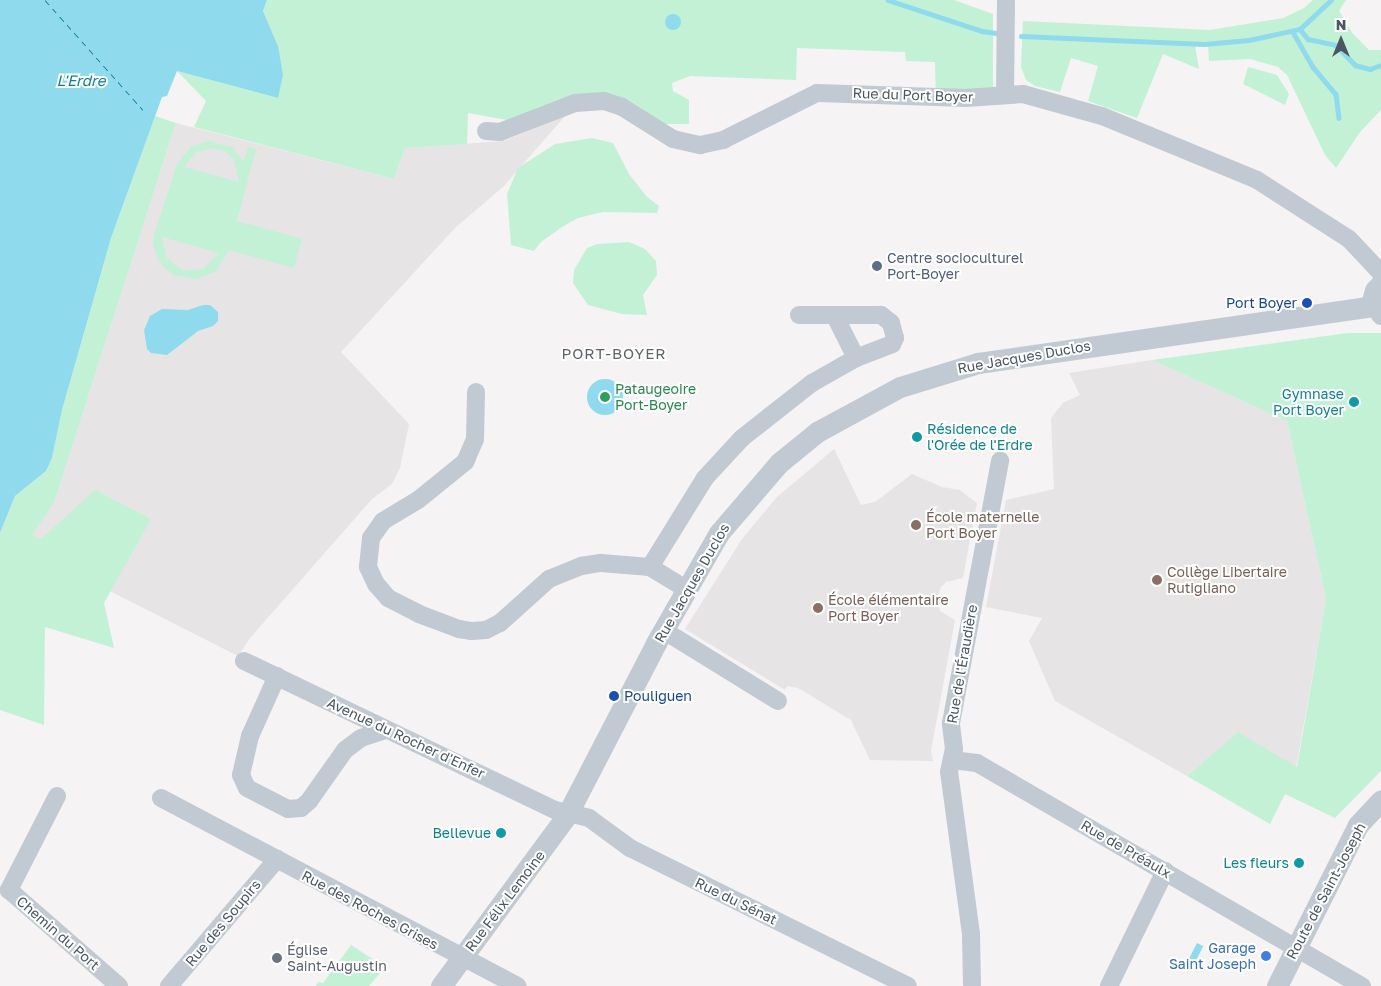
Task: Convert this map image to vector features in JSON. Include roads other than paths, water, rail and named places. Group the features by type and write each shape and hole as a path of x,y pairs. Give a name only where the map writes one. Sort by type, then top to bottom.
{"street":[{"path":"1006,0 1004,46 1006,95"},
{"name":"Rue du Port Boyer","path":"486,132 500,132 576,103 604,101 622,107 674,139 700,144 723,140 818,93 966,98 1006,95 1043,98 1090,112 1257,180 1349,239 1381,273"},
{"path":"1377,310 1372,295 1381,284"},
{"name":"Rue Jacques Duclos","path":"567,815 686,589 719,532 779,463 839,418 900,387 978,363 1377,310"},
{"path":"650,567 706,478 742,438 812,382 856,358 892,344 895,338 891,323 881,315 846,312 835,316 799,315"},
{"path":"835,316 856,358"},
{"path":"476,392 475,439 465,462 431,491 383,521 371,538 368,567 376,584 388,598 458,629 486,630 511,614 549,579 564,572 601,563 650,567 686,589"},
{"name":"Rue de l'Éraudière","path":"972,986 971,934 949,772 952,760 953,708 1000,461"},
{"path":"664,630 778,701"},
{"name":"Avenue du Rocher d'Enfer","path":"244,660 385,730 567,815"},
{"path":"277,676 250,736 241,776 247,788 288,809 301,808 309,801 346,750 361,738 385,730"},
{"name":"Rue de Préaulx","path":"952,760 976,763 1362,986"},
{"name":"Chemin du Port","path":"57,796 9,890 119,986"},
{"name":"Rue des Roches Grises","path":"161,798 517,986"},
{"name":"Route de Saint-Joseph","path":"1276,986 1358,825 1381,800"},
{"name":"Rue Félix Lemoine","path":"441,986 567,815"},
{"name":"Rue du Sénat","path":"567,815 589,818 630,848 908,986"},
{"name":"Rue des Soupirs","path":"169,986 277,859"},
{"path":"1109,986 1165,871"}],"water":[{"name":"L'Erdre","path":"0,0 267,0 263,11 278,46 283,75 278,98 177,71 167,96 162,97 111,238 62,410 52,458 46,471 15,496 0,533"},
{"path":"673,14 679,16 681,22 679,28 673,30 667,28 665,22 667,16"},
{"path":"203,305 210,305 218,312 218,321 213,326 198,331 167,355 151,353 147,349 144,330 150,316 162,309 188,310"},
{"name":"Pataugeoire Port-Boyer","path":"605,379 617,385 623,397 617,409 605,415 593,409 587,397 593,385"},
{"path":"1197,943 1203,946 1194,964 1188,961"}],"waterway":[{"path":"888,0 982,31 1003,34"},
{"path":"1021,36 1204,44 1249,40 1300,29 1331,0"},
{"path":"1300,29 1308,39 1336,45 1355,65 1370,69 1381,65"},
{"path":"1293,32 1313,67 1336,94 1339,118"}],"place":[{"name":"Centre socioculturel Port-Boyer","path":"877,266"},
{"name":"Port Boyer","path":"1307,303"},
{"name":"Pataugeoire Port-Boyer","path":"605,397"},
{"name":"Gymnase Port Boyer","path":"1354,402"},
{"name":"Résidence de l'Orée de l'Erdre","path":"917,437"},
{"name":"École maternelle Port Boyer","path":"916,525"},
{"name":"Collège Libertaire Rutigliano","path":"1157,580"},
{"name":"École élémentaire Port Boyer","path":"818,608"},
{"name":"Pouliguen","path":"614,696"},
{"name":"Bellevue","path":"501,833"},
{"name":"Les fleurs","path":"1299,863"},
{"name":"Garage Saint Joseph","path":"1266,956"},
{"name":"Église Saint-Augustin","path":"277,958"}],"district":[{"name":"PORT-BOYER","path":"614,354"}]}
